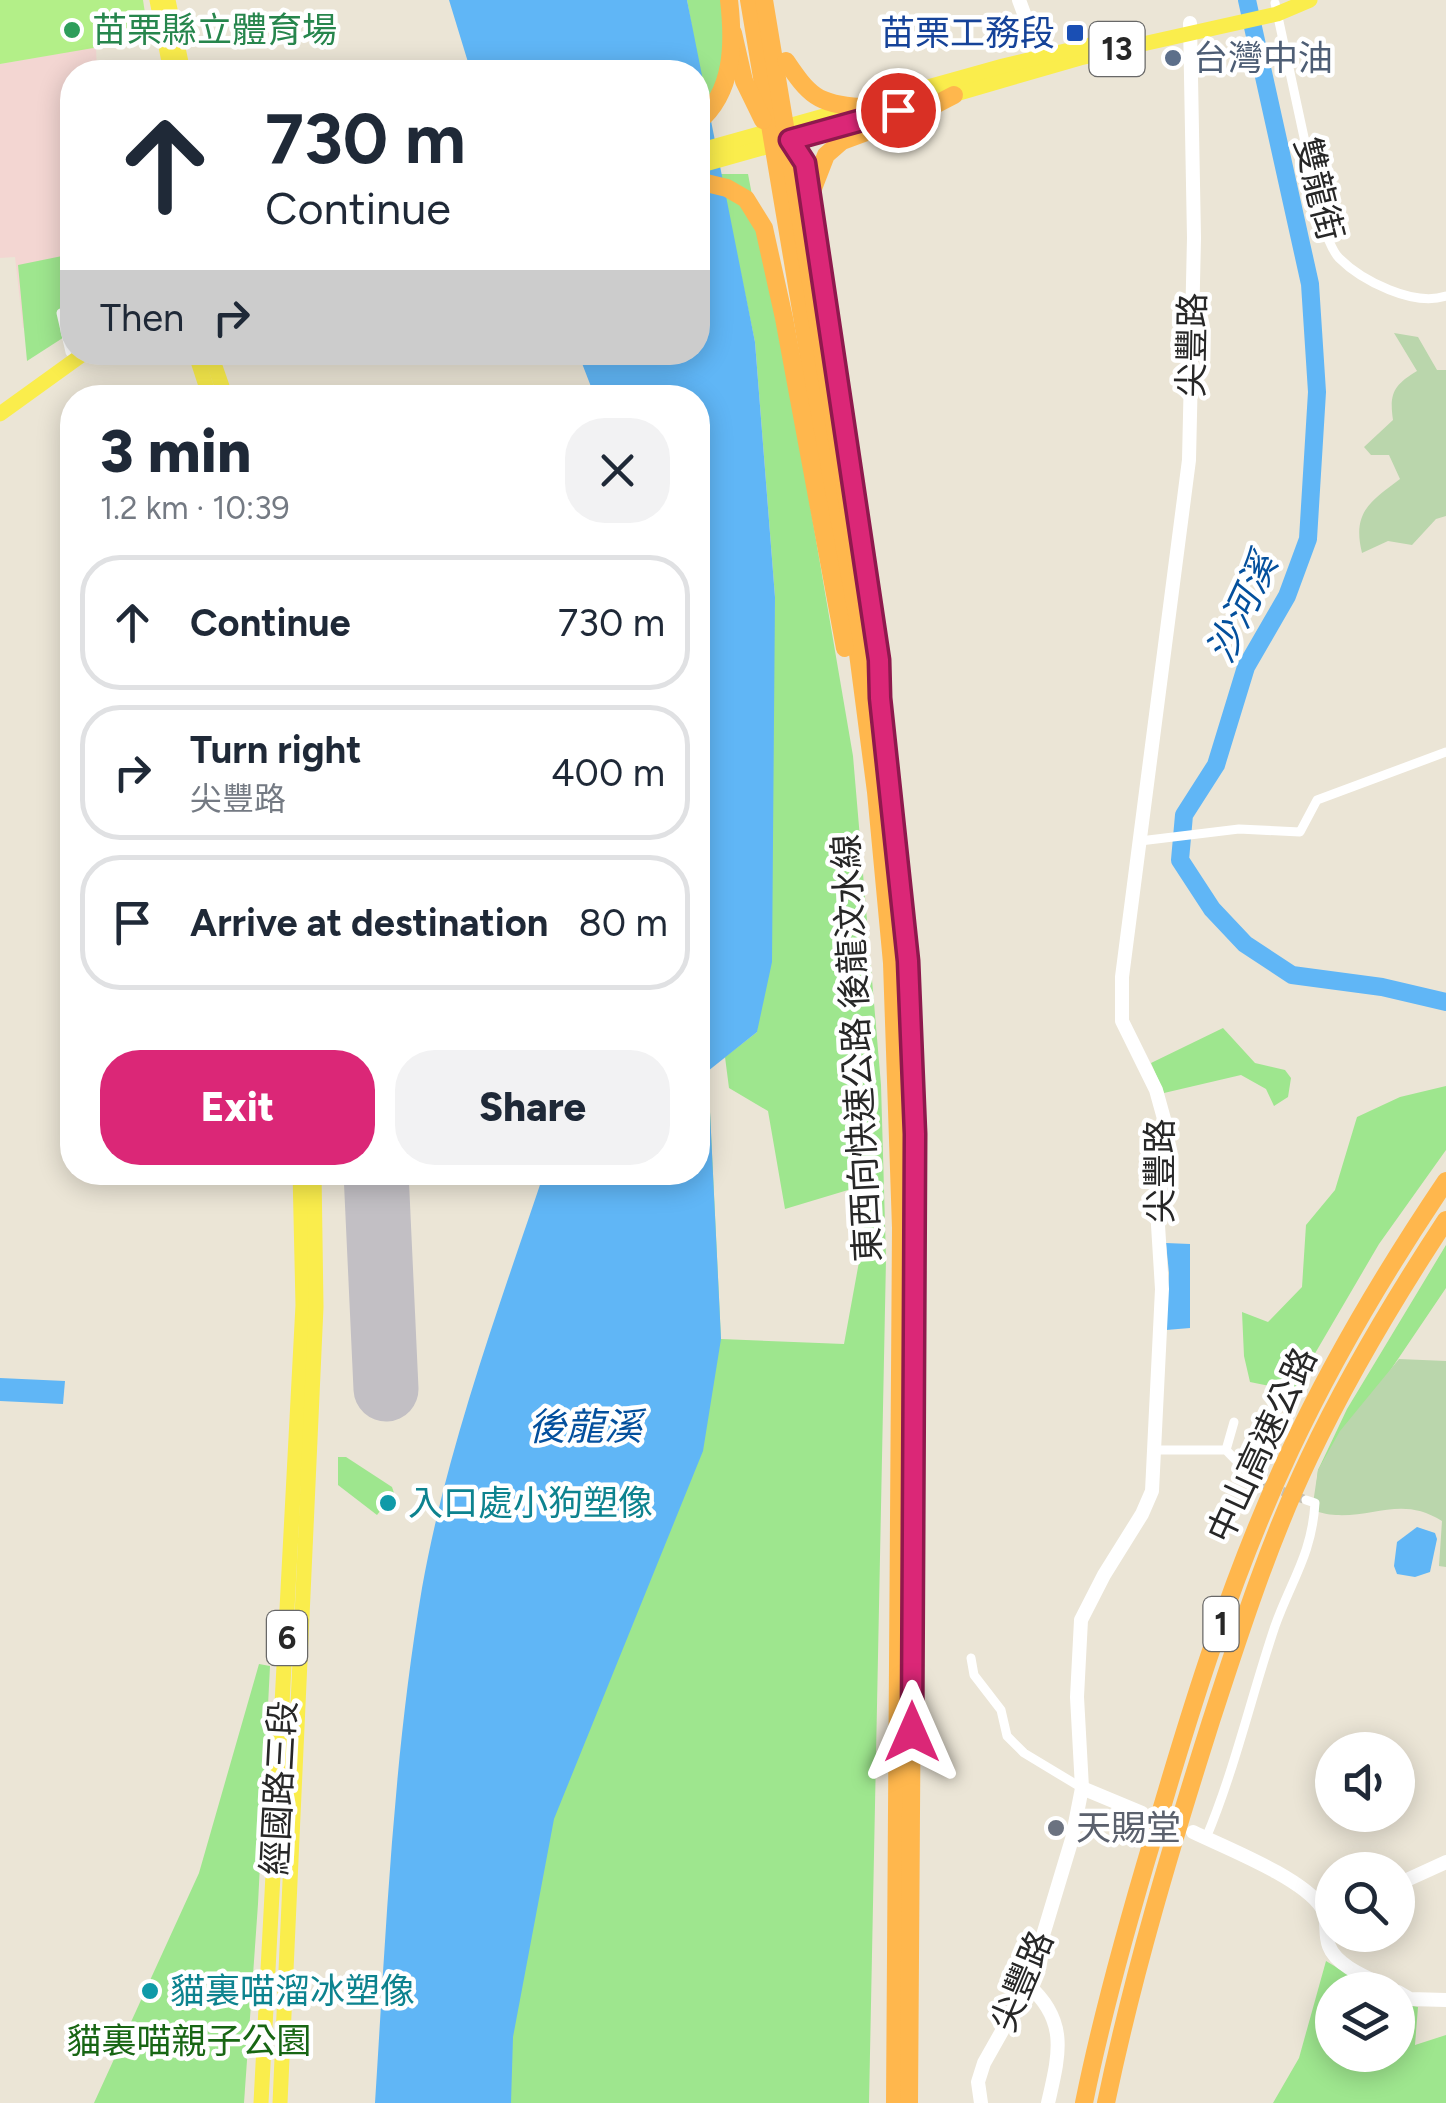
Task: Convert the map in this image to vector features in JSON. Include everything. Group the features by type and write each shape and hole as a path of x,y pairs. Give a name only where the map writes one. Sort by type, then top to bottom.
{"highway":[{"path":"729,0 744,81 771,138 805,163 879,660 880,698"},
{"name":"東西向快速公路 後龍汶水線","path":"749,0 852,619 876,792 892,962 902,1228 903,2041 909,2103"},
{"name":"東西向快速公路 後龍汶水線","path":"764,0 880,698 908,961 915,1134 903,2041 895,2103"},
{"path":"775,0 786,61 771,138 784,318"},
{"path":"710,108 727,77 733,32"},
{"path":"786,61 810,94 831,105 860,107"},
{"path":"810,196 826,155 842,142 954,95"},
{"path":"710,184 746,199 764,228 860,727 876,792"},
{"name":"中山高速公路","path":"1084,2103 1124,1936 1167,1789 1247,1553 1290,1450 1326,1378 1369,1301 1446,1181"},
{"name":"中山高速公路","path":"1106,2103 1187,1796 1260,1576 1310,1457 1346,1388 1446,1220"},
{"path":"884,2103 889,2051 903,2041 920,2069 921,2103"}],"main road":[{"path":"157,0 179,60"},
{"path":"168,0 171,60"},
{"name":"13","path":"710,161 860,107 1310,0"},
{"name":"13","path":"710,149 954,95 1042,62"},
{"path":"0,401 60,363"},
{"path":"0,414 61,365"},
{"name":"經國路三段","path":"261,2103 303,1306 300,1185"},
{"name":"經國路三段","path":"280,2103 316,1306 314,1185"}],"street":[{"path":"1020,0 1042,62"},
{"name":"雙龍街","path":"1280,6 1324,230 1337,256 1401,295 1434,300 1446,296"},
{"name":"尖豐路","path":"981,2103 978,2082 984,2063 1028,1986 1072,1839 1082,1788 1077,1697 1081,1620 1152,1491 1162,1289 1157,1209 1166,1126 1156,1090 1122,1021 1122,977 1189,460 1194,238 1190,28"},
{"path":"1140,840 1239,829 1300,832 1317,800 1446,752"},
{"path":"1226,1450 1234,1422"},
{"path":"1153,1450 1226,1450 1257,1482"},
{"path":"1306,1500 1315,1503 1313,1534 1276,1623 1223,1797 1200,1835 1315,1898"},
{"path":"971,1658 974,1675 1001,1710 1007,1736 1024,1752 1082,1788 1142,1813"},
{"path":"1415,1876 1446,1862"},
{"path":"1332,1952 1338,1960 1360,1972"},
{"path":"1028,1986 1042,1998 1057,2022 1057,2059 1048,2103"},
{"path":"1415,1999 1446,2000"}],"shaded area":[{"path":"96,47 97,60 60,60 60,314 54,321 23,328 15,257 0,258 0,64"}],"green space":[{"name":"苗栗縣立體育場","path":"0,0 143,0 146,20 140,40 0,64"},
{"path":"687,0 722,0 724,54 710,94 710,60 698,60"},
{"path":"720,174 748,174 801,452 853,756 881,1085 886,1259 869,2103 443,2103 694,1185 710,1185 710,1111 721,1339 844,1344 863,1240 868,1184 785,1209 768,1111 729,1088 725,1057 757,1032 775,597 755,342"},
{"path":"60,256 60,340 27,361 18,265"},
{"path":"1394,333 1418,337 1437,370 1446,370 1446,516 1436,519 1412,545 1388,541 1362,553 1360,527 1366,509 1400,479 1389,455 1371,455 1364,447 1393,420 1395,391 1417,371"},
{"path":"1223,1028 1255,1063 1285,1070 1291,1078 1288,1097 1274,1106 1266,1089 1241,1075 1164,1093 1151,1063"},
{"path":"1446,1086 1446,1150 1379,1244 1293,1391 1250,1382 1244,1356 1242,1312 1268,1322 1302,1287 1306,1225 1335,1190 1357,1117 1400,1097"},
{"path":"1446,1245 1446,1288 1350,1430 1316,1488 1318,1470 1347,1409"},
{"path":"1399,1359 1446,1361 1446,1567 1439,1566 1442,1521 1428,1514 1389,1509 1336,1515 1312,1510 1318,1470 1340,1431"},
{"path":"338,1457 346,1457 392,1487 394,1493 377,1515 338,1485"},
{"name":"貓裏喵親子公園","path":"259,1664 270,1666 244,2103 94,2103 199,1873"},
{"path":"1326,1961 1344,1972 1323,1972"},
{"path":"1315,2001 1315,2072 1415,2072 1415,2045 1446,2035 1446,2103 1273,2103 1299,2058"}],"water":[{"name":"後龍溪","path":"449,0 687,0 699,60 467,60"},
{"name":"後龍溪","path":"710,116 755,342 775,597 772,962 757,1032 710,1069 710,385 590,385 583,365 710,365"},
{"name":"後龍溪","path":"710,1112 721,1339 703,1451 554,1819 513,2037 511,2103 375,2103 397,1781 412,1652 445,1483 540,1185 710,1185"},
{"path":"1166,1243 1190,1244 1190,1328 1166,1330"},
{"path":"0,1378 65,1381 63,1404 0,1401"},
{"path":"1417,1527 1435,1533 1437,1539 1430,1572 1415,1577 1397,1574 1397,1542"}],"waterway":[{"name":"沙河溪","path":"1247,0 1310,284 1317,392 1308,539 1287,596 1246,667 1216,765 1184,815 1180,860 1212,909 1245,944 1292,975 1382,987 1446,1002"}],"runway":[{"path":"377,1185 386,1389"}],"tunnel":[{"path":"1257,1482 1306,1500"}],"place":[{"name":"苗栗縣立體育場","path":"72,30"},
{"name":"苗栗工務段","path":"1075,33"},
{"name":"台灣中油","path":"1173,58"},
{"name":"入口處小狗塑像","path":"388,1503"},
{"name":"天賜堂","path":"1056,1828"},
{"name":"貓裏喵溜冰塑像","path":"150,1991"}],"route":[{"path":"898,110 790,140 805,163 879,660 908,961 915,1134 912,1732"}]}
